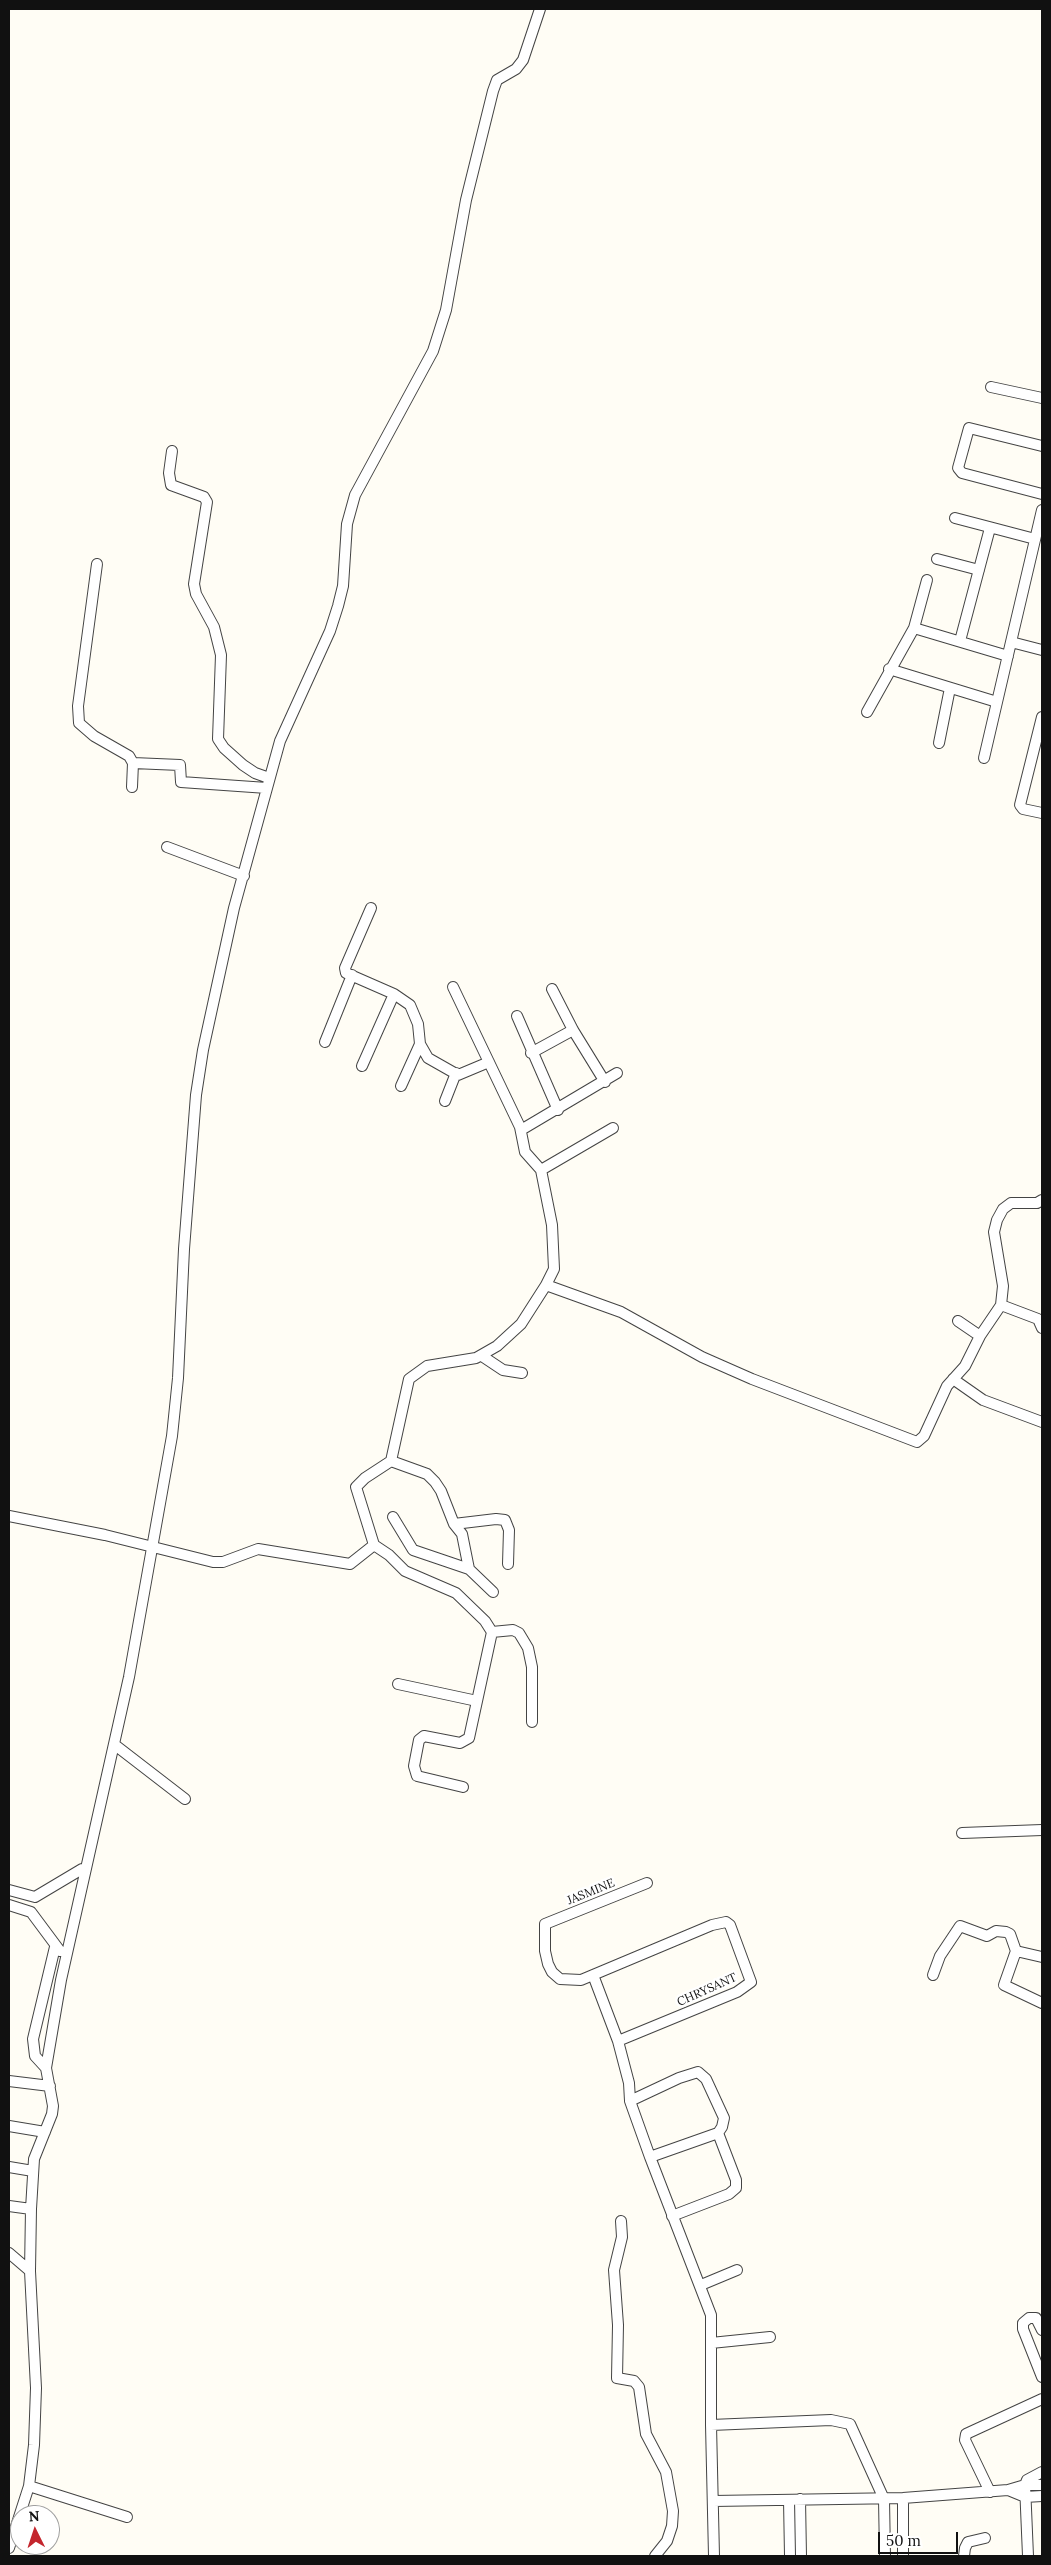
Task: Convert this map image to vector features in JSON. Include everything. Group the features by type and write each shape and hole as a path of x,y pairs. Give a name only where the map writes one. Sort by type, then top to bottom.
{"street":[{"path":"9,2548 29,2486 36,2420 30,2271 31,2209 33,2171 37,2148 54,2106 46,2068 66,1958 114,1745 153,1546 176,1403 185,1239 199,1071 234,908 268,783 286,725 330,631 338,606 343,586 347,524 355,495 420,377 441,329 466,200 496,82 516,69 523,60 540,9"},
{"path":"991,387 1042,398"},
{"path":"1042,446 969,428 958,468 962,473 1042,494"},
{"path":"172,450 169,473 171,484 204,497 207,502 194,584 196,594 214,627 221,655 218,739 224,748 243,765 268,783"},
{"path":"984,758 1042,510"},
{"path":"955,518 1035,539"},
{"path":"960,641 990,528"},
{"path":"936,559 979,570"},
{"path":"97,564 77,716 85,731 129,756 133,763 132,787"},
{"path":"867,712 889,669 914,628 927,580"},
{"path":"914,628 1008,656"},
{"path":"1011,642 1042,650"},
{"path":"889,669 997,702"},
{"path":"939,743 950,688"},
{"path":"1042,717 1020,805 1023,809 1042,814"},
{"path":"133,763 178,764 181,767 180,782 268,783"},
{"path":"167,847 244,876"},
{"path":"371,908 345,968 346,973 394,994 410,1005 415,1013 420,1044 428,1058 456,1074 463,1074 489,1062"},
{"path":"325,1042 352,975"},
{"path":"453,987 521,1130 525,1152 541,1170 550,1207 555,1263 553,1275 520,1324 505,1340 482,1356 461,1362 427,1366 413,1374 404,1396 391,1461 357,1485 356,1490 374,1545 389,1555 405,1571 456,1593 485,1621 492,1632 470,1735 466,1741 460,1743 424,1736 419,1740 414,1766 416,1776 463,1787"},
{"path":"552,989 573,1030 605,1082"},
{"path":"362,1066 394,994"},
{"path":"517,1016 531,1053 558,1110"},
{"path":"531,1053 573,1030"},
{"path":"401,1086 420,1044"},
{"path":"445,1101 456,1074"},
{"path":"521,1130 618,1074"},
{"path":"541,1170 613,1128"},
{"path":"546,1285 621,1312 702,1357 752,1379 914,1443 924,1436 945,1390 972,1354 980,1336 1001,1306 1003,1286 994,1232 1002,1209 1010,1203 1037,1203 1042,1200"},
{"path":"1001,1306 1038,1319 1042,1328"},
{"path":"958,1321 980,1336"},
{"path":"482,1356 502,1370 522,1374"},
{"path":"953,1379 983,1400 1042,1422"},
{"path":"391,1461 427,1474 442,1491 454,1524 462,1534 469,1569"},
{"path":"9,1516 153,1546 213,1562 223,1562 258,1549 350,1564 374,1545"},
{"path":"393,1517 413,1550 469,1569 492,1592"},
{"path":"454,1524 496,1519 505,1520 509,1530 508,1564"},
{"path":"492,1632 513,1630 519,1633 528,1648 532,1667 532,1722"},
{"path":"398,1684 477,1701"},
{"path":"114,1745 185,1799"},
{"path":"962,1833 1042,1830"},
{"path":"31,1912 35,1897 82,1869"},
{"name":"JASMINE","path":"593,1975 570,1981 560,1979 552,1972 545,1951 545,1924 647,1883"},
{"path":"9,1890 35,1897"},
{"path":"9,1905 31,1912 55,1947 66,1958"},
{"name":"CHRYSANT","path":"593,1975 712,1925 726,1922 730,1925 750,1976 748,1985 737,1992 618,2041"},
{"path":"933,1975 940,1956 959,1926 987,1936 998,1930 1006,1932 1010,1934 1016,1951 1004,1985 1042,2003"},
{"path":"46,2068 35,2056 33,2039 55,1947"},
{"path":"1016,1951 1042,1957"},
{"path":"593,1975 618,2041 628,2083 630,2101 711,2315 714,2556"},
{"path":"630,2101 679,2078 698,2072 706,2079 724,2118 722,2127 718,2132 650,2157"},
{"path":"9,2081 50,2086"},
{"path":"9,2126 45,2132"},
{"path":"672,2216 729,2194 736,2188 736,2180 718,2132"},
{"path":"9,2167 33,2171"},
{"path":"9,2206 31,2209"},
{"path":"621,2221 622,2237 614,2270 618,2325 617,2378 634,2381 639,2387 646,2434 666,2472 673,2511 672,2526 667,2541 655,2556"},
{"path":"9,2254 30,2271"},
{"path":"701,2285 737,2270"},
{"path":"1042,2330 1036,2318 1023,2322 1023,2329 1042,2377"},
{"path":"711,2343 770,2336"},
{"path":"990,2492 965,2440 966,2434 1042,2399"},
{"path":"711,2425 845,2421 855,2432 884,2498 885,2556"},
{"path":"1028,2556 1025,2485 1027,2480 1042,2472"},
{"path":"713,2500 903,2498 990,2492 1008,2490 1025,2485 1042,2485"},
{"path":"29,2486 127,2517"},
{"path":"1008,2490 1025,2497 1042,2496"},
{"path":"903,2498 903,2556"},
{"path":"789,2500 790,2556"},
{"path":"800,2500 801,2556"},
{"path":"964,2556 968,2542 985,2538"}]}
